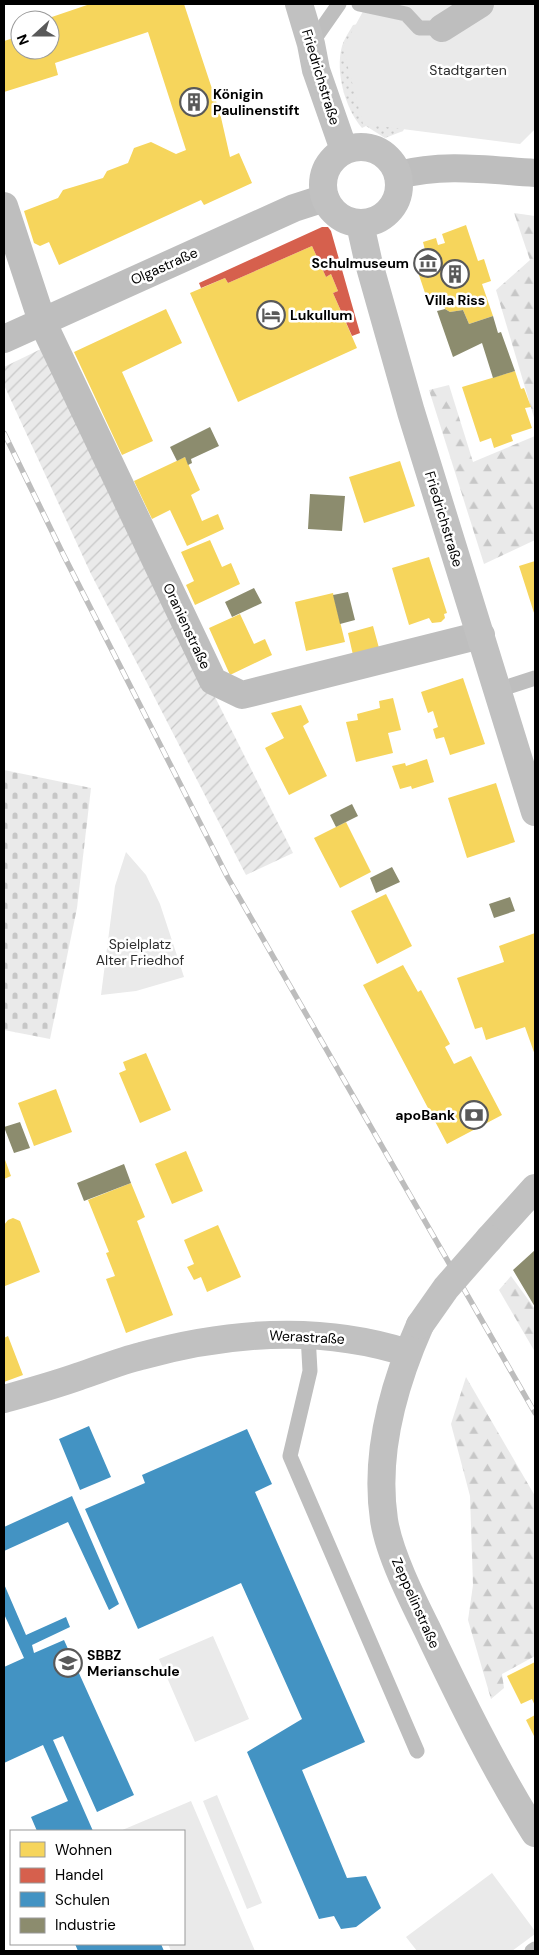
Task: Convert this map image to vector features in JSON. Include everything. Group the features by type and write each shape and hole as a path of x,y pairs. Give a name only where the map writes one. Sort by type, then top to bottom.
{"main road":[{"name":"Friedrichstraße","path":"299,4 311,44 316,70 344,150"},
{"path":"357,147 370,148 382,153 392,162 398,174 399,187 396,200 389,211 378,219 360,224 341,218 331,209 325,198 323,184 325,170 333,158 344,150 357,147"},
{"name":"Friedrichstraße","path":"360,224 368,260 472,637 498,690 513,770 535,812"},
{"path":"408,1353 420,1325 446,1288 535,1188"},
{"name":"Werastraße","path":"4,1399 59,1384 140,1356 197,1342 229,1337 308,1335 344,1338 390,1347 408,1353"},
{"name":"Zeppelinstraße","path":"408,1353 389,1412 384,1445 382,1484 384,1521 406,1584 456,1690 515,1802 535,1833"}],"street":[{"path":"442,28 480,4"},
{"path":"398,174 448,167 535,173"},
{"name":"Olgastraße","path":"4,338 294,208 325,198"},
{"name":"Oranienstraße","path":"4,206 42,321 213,680 242,695 472,637"}],"lane":[{"path":"311,44 339,4"},
{"path":"358,4 406,14 419,28 442,28"},
{"path":"498,690 535,678"},
{"path":"308,1335 310,1371 290,1456 417,1752"},
{"path":"532,1951 535,1948"}],"green space":[{"name":"Stadtgarten","path":"367,4 535,4 535,129 520,144 363,124 343,48"},
{"path":"364,23 411,117 403,131 385,138 366,126 362,128 346,100 343,89 340,56 343,43 353,25"},
{"path":"514,213 535,216 535,421 496,290 530,260"},
{"path":"41,349 293,853 246,875 91,574 4,385 4,367"},
{"path":"449,385 473,462 535,436 535,540 484,564 429,390"},
{"path":"4,770 91,788 77,908 50,1039 4,1030"},
{"name":"Spielplatz Alter Friedhof","path":"126,852 146,875 160,904 184,977 136,991 101,995 115,886"},
{"path":"511,1276 535,1309 535,1352 499,1290"},
{"path":"466,1377 535,1496 535,1656 502,1674 504,1688 491,1699 468,1620 473,1585 470,1496 451,1424"},
{"path":"213,1636 249,1719 195,1742 159,1659"},
{"path":"217,1795 262,1903 247,1909 203,1801"},
{"path":"191,1801 255,1951 171,1951 168,1945 185,1945 185,1830 122,1830"},
{"path":"492,1873 535,1931 535,1934 512,1951 417,1951 406,1937"}],"building: Wohnen":[{"name":"Königin Paulinenstift","path":"90,4 184,4 220,113 230,157 239,153 252,183 204,205 201,200 59,265 49,242 40,246 34,243 24,211 58,198 63,190 103,178 107,171 128,163 134,148 151,142 176,154 186,150 148,32 55,63 58,75 4,92 4,41 10,39 10,60 60,60 60,14"},
{"name":"Villa Riss","path":"466,225 478,261 484,259 491,281 482,284 493,316 469,324 463,310 450,312 445,309 441,296 427,299 419,275 424,273 417,253 425,250 423,242 436,238 438,245 445,243 442,234"},
{"name":"Lukullum","path":"312,246 326,277 331,274 338,291 333,293 357,348 238,402 190,293 225,278 228,283"},
{"path":"166,309 182,343 122,372 153,441 122,455 74,352"},
{"path":"515,371 521,389 524,388 531,407 525,408 532,428 511,435 513,441 494,448 491,438 480,442 462,387"},
{"path":"185,457 200,490 191,495 202,521 218,514 224,529 187,546 170,510 152,519 134,481"},
{"path":"400,461 415,506 364,523 349,477"},
{"path":"210,540 222,567 231,563 240,584 195,605 186,585 194,581 181,552"},
{"path":"429,557 447,613 444,614 445,618 441,622 432,623 429,618 409,625 392,568"},
{"path":"535,561 535,616 519,566"},
{"path":"333,593 345,642 306,651 295,602"},
{"path":"240,614 254,644 265,639 272,655 230,675 209,628"},
{"path":"373,626 379,648 353,655 348,633"},
{"path":"463,678 485,744 450,755 444,737 436,739 433,729 438,727 433,711 428,713 421,692"},
{"path":"393,698 401,730 388,733 393,753 356,762 346,722 358,720 357,714 380,708 379,701"},
{"path":"301,705 309,722 303,726 327,776 289,795 265,748 284,738 271,713"},
{"path":"427,759 434,782 412,789 411,786 400,789 392,766 405,763 406,766"},
{"path":"496,783 515,842 467,858 448,798"},
{"path":"346,822 371,872 340,888 314,838"},
{"path":"386,894 412,946 377,964 351,911"},
{"path":"535,933 535,1055 525,1027 486,1040 482,1027 475,1029 457,978 504,962 499,946"},
{"path":"403,965 418,992 421,990 450,1044 445,1047 454,1064 471,1056 502,1115 447,1144 363,985"},
{"path":"146,1053 171,1110 140,1123 119,1073 126,1070 123,1062"},
{"path":"56,1089 72,1132 34,1146 18,1103"},
{"path":"186,1151 203,1191 172,1204 155,1164"},
{"path":"4,1157 11,1176 4,1179"},
{"path":"131,1183 145,1217 137,1221 173,1315 126,1333 106,1279 115,1276 106,1253 109,1252 88,1200"},
{"path":"13,1218 20,1221 40,1272 5,1286 4,1225"},
{"path":"218,1225 241,1277 207,1292 201,1277 194,1280 187,1267 194,1264 184,1240"},
{"path":"8,1336 23,1375 4,1382 4,1338"},
{"path":"535,1662 535,1706 532,1699 521,1704 507,1676"},
{"path":"535,1715 535,1738 526,1720"}],"building: Handel":[{"path":"322,227 328,227 331,231 360,333 352,336 333,293 338,291 331,274 326,277 312,246 228,283 225,278 201,288 199,283"}],"building: Schulen":[{"path":"89,1426 111,1477 80,1490 59,1439"},
{"path":"247,1429 272,1484 255,1492 365,1742 302,1770 347,1878 366,1876 381,1908 356,1927 341,1929 334,1916 319,1919 247,1752 302,1719 241,1583 138,1629 85,1509 145,1483 142,1475"},
{"path":"72,1496 119,1604 109,1610 68,1522 4,1551 4,1527"},
{"path":"4,1584 26,1635 66,1617 70,1627 32,1645 34,1653 64,1640 134,1795 97,1812 63,1736 53,1740 93,1830 37,1830 31,1817 68,1801 43,1745 4,1763 4,1667 24,1658 4,1614"},
{"path":"75,1945 161,1945 164,1951 78,1951"}],"building: Industrie":[{"path":"445,309 450,312 463,310 469,324 493,316 498,333 501,332 515,371 493,378 482,343 453,357 437,311"},
{"path":"210,427 219,446 191,459 192,463 188,465 185,457 177,461 170,447"},
{"path":"310,494 345,496 342,531 308,529"},
{"path":"254,588 262,603 232,617 225,602"},
{"path":"348,592 355,620 340,624 333,595"},
{"path":"352,804 358,816 336,827 330,815"},
{"path":"392,867 400,882 376,893 370,878"},
{"path":"510,897 515,911 494,918 489,904"},
{"path":"20,1122 30,1148 14,1153 4,1127"},
{"path":"124,1164 131,1183 84,1201 77,1183"},
{"path":"535,1250 535,1307 513,1270"}],"railway":[{"path":"4,433 63,554 228,878 535,1413"}],"place":[{"name":"Königin Paulinenstift","path":"194,102"},
{"name":"Schulmuseum","path":"428,263"},
{"name":"Villa Riss","path":"455,274"},
{"name":"Lukullum","path":"271,315"},
{"name":"apoBank","path":"474,1115"},
{"name":"SBBZ Merianschule","path":"68,1663"}]}
